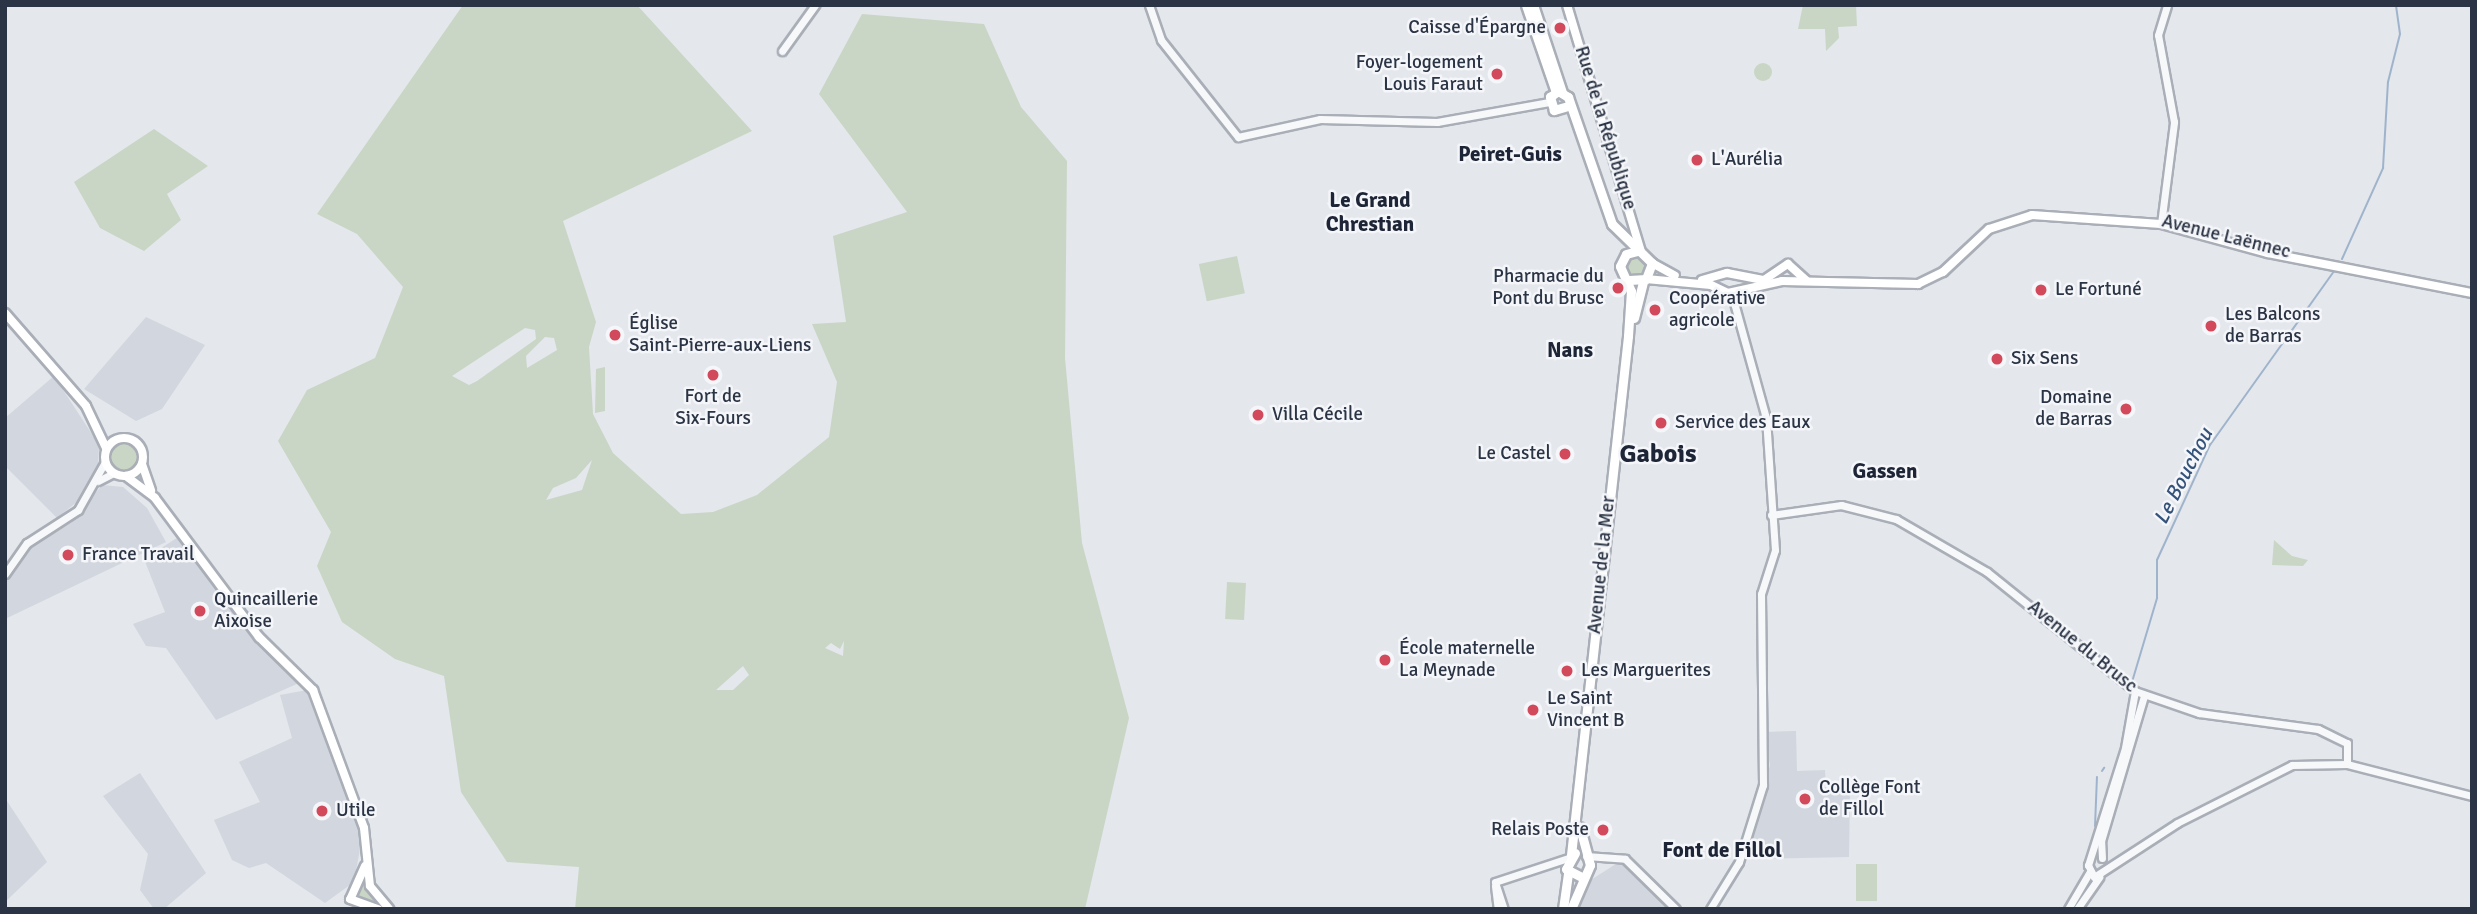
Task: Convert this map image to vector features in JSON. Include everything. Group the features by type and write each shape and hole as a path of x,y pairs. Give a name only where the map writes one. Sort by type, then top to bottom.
{"main road":[{"path":"1526,5 1623,258 1621,270 1629,281 1628,337"},
{"path":"1533,5 1559,92"},
{"name":"Rue de la République","path":"1567,5 1639,251"},
{"path":"1559,92 1549,102 1565,108 1608,216 1652,263 1669,275 1735,287 1782,281 1778,272"},
{"name":"Avenue Laënnec","path":"1782,281 1907,286 1956,262 1982,229 2011,214 2161,222 2328,262 2472,290"},
{"path":"1623,258 1639,251"},
{"path":"1628,337 1644,280 1652,263"},
{"path":"1735,287 1764,280 1788,264 1807,281"},
{"path":"1792,282 1796,272"},
{"path":"1719,283 1727,273 1735,287"},
{"path":"1629,281 1719,283"},
{"path":"5,313 94,417 119,438 139,444 142,464 155,498 259,637 313,690 367,845 370,886 375,896 389,909"},
{"name":"Avenue de la Mer","path":"1567,871 1578,794 1628,337"},
{"path":"94,417 106,448 105,462 114,473 126,476 155,498"},
{"path":"106,448 119,438"},
{"path":"126,476 142,464"},
{"name":"Avenue de la Mer","path":"1578,794 1590,869"},
{"path":"367,845 359,883 350,899 378,909"},
{"path":"1569,856 1586,856"},
{"path":"1571,909 1582,877 1590,869"},
{"path":"1563,909 1567,871 1582,877"},
{"path":"359,883 370,886"},
{"path":"368,906 375,896"}],"street":[{"path":"782,51 815,5"},
{"path":"1149,5 1154,26 1238,137 1320,119 1437,122 1549,102"},
{"path":"2161,222 2174,122 2158,35 2167,5"},
{"path":"1710,909 1739,862 1765,771 1761,594 1775,558 1766,418 1735,287"},
{"path":"5,574 27,543 78,510 97,482 105,462"},
{"path":"97,482 114,473"},
{"name":"Avenue du Brusc","path":"1771,515 1841,505 1913,527 2016,593 2144,696 2199,713 2318,729 2347,743 2347,764"},
{"path":"2067,909 2089,873 2135,691"},
{"path":"2108,870 2101,841 2144,696"},
{"path":"2077,909 2099,877 2118,862 2274,771 2306,763 2347,764 2472,796"},
{"path":"1495,882 1552,866 1569,856"},
{"path":"1586,856 1625,859 1676,909"},
{"path":"1590,869 1606,857"},
{"path":"2092,859 2118,862"},
{"path":"1552,866 1567,871"},
{"path":"2089,873 2099,877"},
{"path":"1495,882 1498,909"},
{"path":"1495,882 1504,909"}],"shaded area":[{"path":"146,317 205,345 162,409 136,421 84,389"},
{"path":"54,376 99,445 98,469 78,501 57,518 5,466 5,418"},
{"path":"102,485 123,487 147,508 166,542 5,619 5,584 27,549 71,523"},
{"path":"180,536 254,638 299,683 216,720 166,648 146,646 133,624 165,612 144,559"},
{"path":"307,690 362,838 354,882 325,903 266,863 249,868 232,860 214,820 260,802 239,762 292,738 280,695"},
{"name":"Collège Font de Fillol","path":"1796,731 1797,771 1825,770 1826,791 1850,792 1849,857 1761,859 1747,851 1770,765 1764,732"},
{"path":"140,773 206,873 164,909 154,909 140,890 148,854 103,796"},
{"path":"5,798 47,862 5,902"},
{"path":"1619,862 1631,869 1667,909 1578,909 1583,885"}],"green space":[{"path":"463,5 637,5 752,131 563,221 596,322 589,347 593,414 613,453 681,514 713,512 757,495 829,437 837,382 812,324 846,322 833,236 907,212 819,94 862,14 984,24 1021,107 1067,161 1065,358 1082,543 1129,718 1085,909 575,909 579,867 507,862 461,792 444,676 395,659 342,622 317,566 331,532 278,441 307,390 375,358 403,287 357,234 317,214","holes":["525,328 535,330 536,339 477,381 469,385 452,376","545,337 554,338 557,350 527,368 526,356","592,460 582,490 546,500 553,488 576,478","844,641 843,656 825,648 831,643 840,649","743,666 749,675 733,690 716,690"]},
{"path":"1803,5 1856,5 1857,26 1838,27 1839,38 1826,51 1825,29 1798,29"},
{"path":"1763,63 1769,66 1772,72 1769,78 1763,81 1757,78 1754,72 1757,66"},
{"path":"154,129 208,166 167,194 181,220 144,251 100,228 74,182"},
{"path":"1626,254 1646,254 1649,276 1626,279"},
{"path":"1237,256 1245,293 1207,301 1199,264"},
{"path":"605,367 605,411 595,413 596,369"},
{"path":"124,438 138,443 143,457 138,471 124,476 110,471 105,457 110,443"},
{"path":"2274,540 2292,556 2308,560 2303,566 2272,565"},
{"path":"1227,582 1246,583 1244,620 1225,619"},
{"path":"1856,864 1877,864 1877,901 1856,901"},
{"path":"363,885 371,888 374,896 371,904 363,907 355,904 352,896 355,888"}],"waterway":[{"name":"Le Bouchou","path":"2342,259 2383,168 2388,82 2400,34 2396,5"},
{"name":"Le Bouchou","path":"2132,682 2157,598 2157,560 2210,445 2335,270"},
{"name":"Le Bouchou","path":"2095,826 2097,777"}],"place":[{"name":"Caisse d'Épargne","path":"1560,28"},
{"name":"Foyer-logement Louis Faraut","path":"1497,74"},
{"name":"L'Aurélia","path":"1697,160"},
{"name":"Pharmacie du Pont du Brusc","path":"1618,288"},
{"name":"Le Fortuné","path":"2041,290"},
{"name":"Coopérative agricole","path":"1655,310"},
{"name":"Les Balcons de Barras","path":"2211,326"},
{"name":"Église Saint-Pierre-aux-Liens","path":"615,335"},
{"name":"Six Sens","path":"1997,359"},
{"name":"Fort de Six-Fours","path":"713,375"},
{"name":"Domaine de Barras","path":"2126,409"},
{"name":"Villa Cécile","path":"1258,415"},
{"name":"Service des Eaux","path":"1661,423"},
{"name":"Le Castel","path":"1565,454"},
{"name":"France Travail","path":"68,555"},
{"name":"Quincaillerie Aixoise","path":"200,611"},
{"name":"École maternelle La Meynade","path":"1385,660"},
{"name":"Les Marguerites","path":"1567,671"},
{"name":"Le Saint Vincent B","path":"1533,710"},
{"name":"Collège Font de Fillol","path":"1805,799"},
{"name":"Utile","path":"322,811"},
{"name":"Relais Poste","path":"1603,830"}],"district":[{"name":"Peiret-Guis","path":"1510,154"},
{"name":"Le Grand Chrestian","path":"1370,212"},
{"name":"Nans","path":"1570,350"},
{"name":"Gabois","path":"1658,455"},
{"name":"Gassen","path":"1885,471"},
{"name":"Font de Fillol","path":"1722,850"}]}
